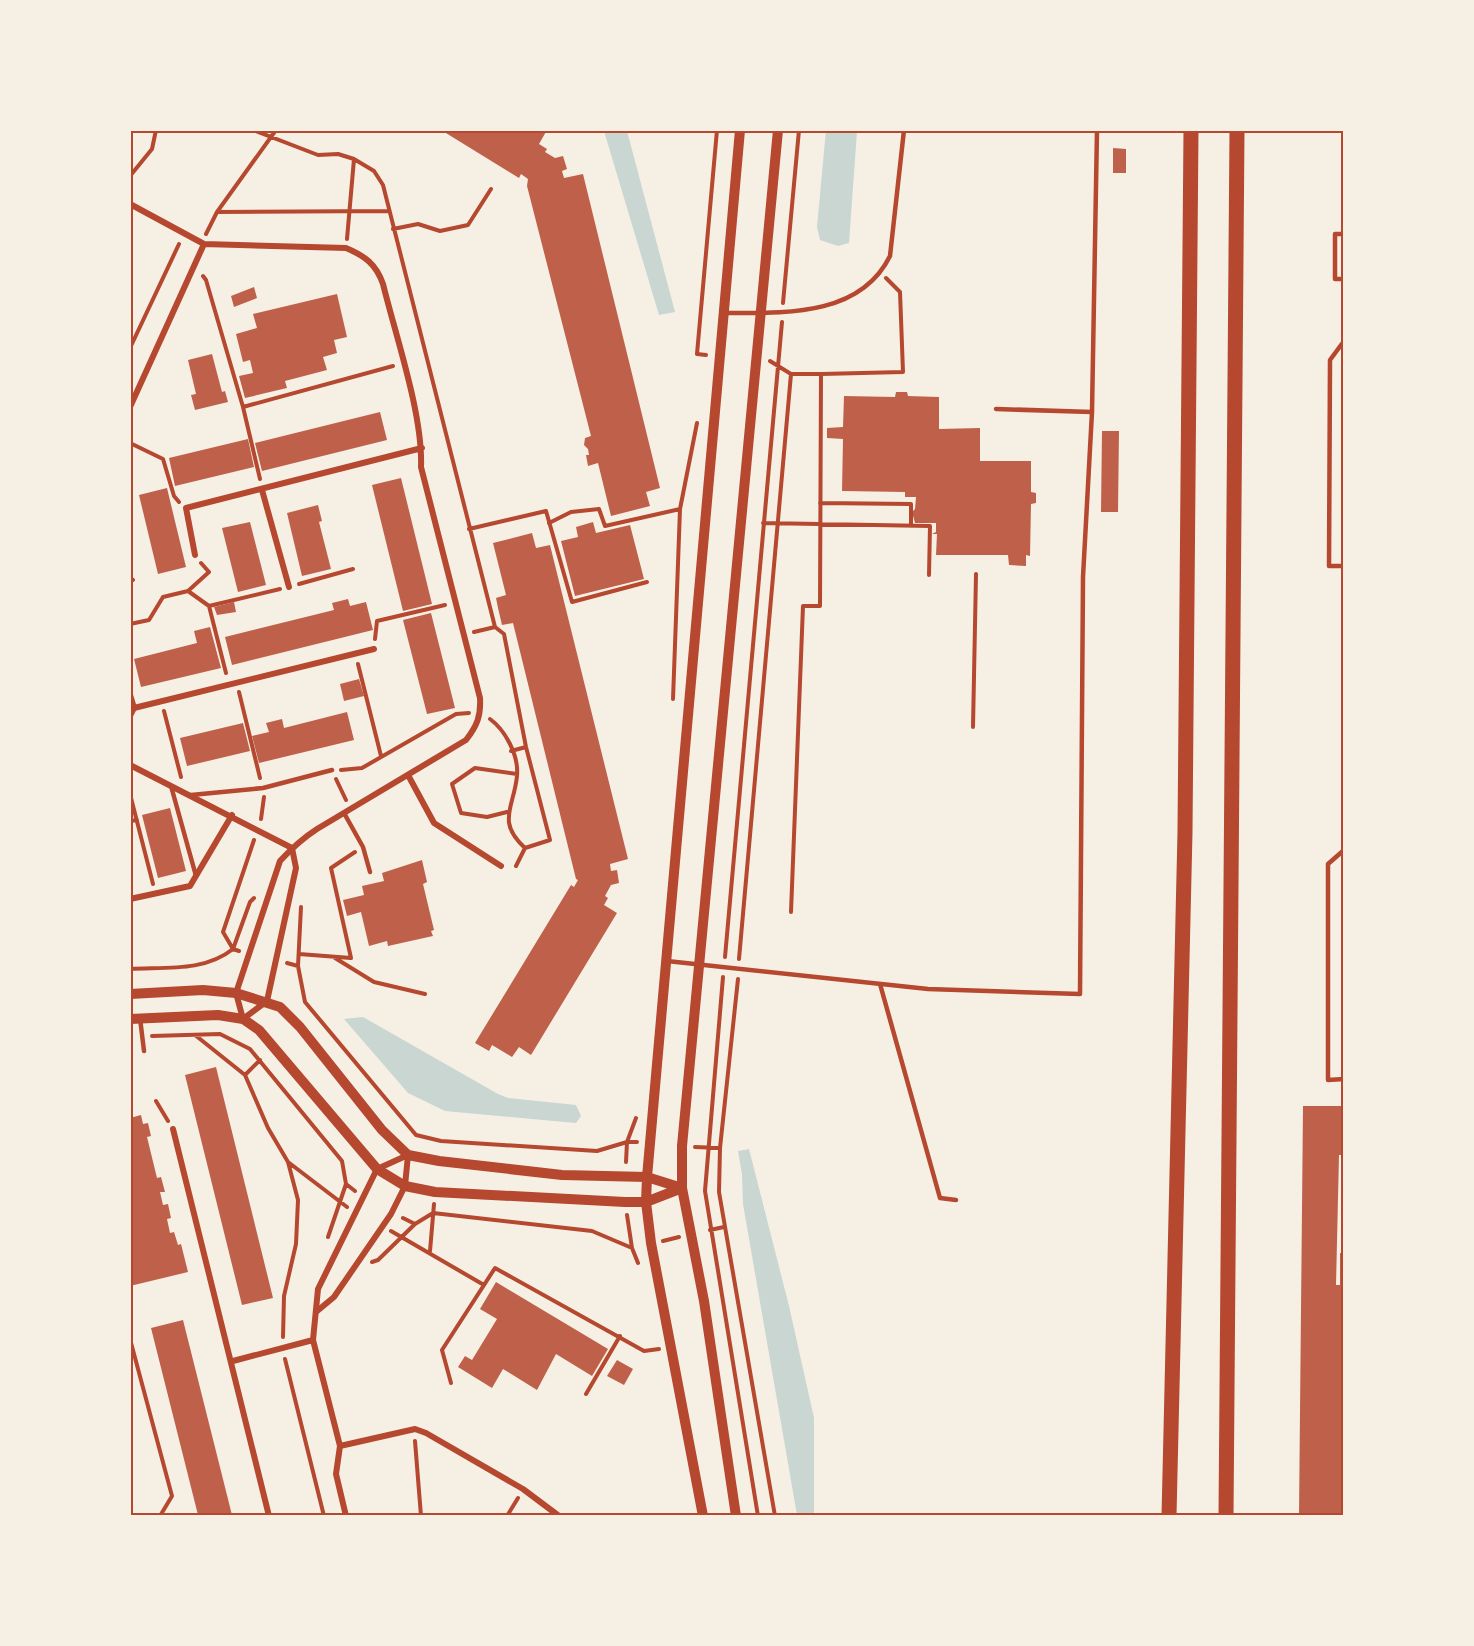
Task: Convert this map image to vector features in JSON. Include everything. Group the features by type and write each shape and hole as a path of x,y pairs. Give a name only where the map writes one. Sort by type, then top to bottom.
{"main road":[{"path":"1169,1515 1185,832 1191,130"},
{"path":"1226,1515 1237,130"}],"street":[{"path":"703,1515 651,1243 646,1202 718,354 724,313 740,130"},
{"path":"736,1515 706,1313 682,1188 682,1146 701,965 759,313 778,130"},
{"path":"130,204 183,236 204,244 346,248 363,255 378,269 403,363 422,448 421,467 480,698 480,713 476,727 466,740 301,839 280,861 236,993 243,1019"},
{"path":"130,407 204,244"},
{"path":"195,555 186,508 422,448"},
{"path":"262,490 289,587"},
{"path":"134,708 374,649"},
{"path":"130,694 134,708 130,716"},
{"path":"130,765 258,828 292,848 296,868 267,1001 243,1019"},
{"path":"408,775 434,823 501,866"},
{"path":"130,899 190,886 232,815"},
{"path":"130,994 203,990 236,993 267,1001 291,1017 382,1130 408,1155 439,1161 562,1175 647,1177 682,1188"},
{"path":"135,1018 218,1015 243,1019 259,1030 377,1169 405,1186 457,1193 646,1202 682,1188"},
{"path":"173,1129 233,1361 269,1515"},
{"path":"346,1515 336,1474 340,1446 313,1340 318,1289 354,1211 377,1169 408,1155"},
{"path":"316,1312 334,1297 383,1226 405,1186 408,1155"},
{"path":"233,1361 313,1340"},
{"path":"340,1446 414,1430 426,1433 523,1489 559,1515"}],"lane":[{"path":"724,313 803,311 840,300 870,284 882,274 890,256 904,130"},
{"path":"667,962 928,988 1080,994 1083,577 1092,412 1097,130"},
{"path":"1344,234 1335,234 1335,279 1344,279"},
{"path":"1344,341 1330,360 1329,566 1344,566"},
{"path":"996,410 1092,412"},
{"path":"188,793 263,788 332,770"},
{"path":"171,785 196,876"},
{"path":"344,813 363,847 370,872"},
{"path":"1344,850 1328,864 1328,1080 1344,1079"},
{"path":"880,984 940,1198 956,1200"},
{"path":"135,1018 144,1051"}],"path":[{"path":"130,176 152,149 156,130"},
{"path":"253,130 272,136"},
{"path":"204,244 208,226 276,130"},
{"path":"717,130 697,354 718,354"},
{"path":"758,1515 705,1191 731,873 799,130"},
{"path":"346,248 354,159"},
{"path":"393,229 418,224 440,231 468,225 491,189"},
{"path":"217,212 388,211"},
{"path":"130,348 183,236"},
{"path":"193,267 207,280 243,407 262,490"},
{"path":"790,912 803,606 820,606 821,374 903,372 900,292 882,274"},
{"path":"243,407 403,363"},
{"path":"775,1515 719,1192 720,1148 739,969 791,374"},
{"path":"130,443 163,459 174,496 186,508"},
{"path":"820,502 911,504 911,526"},
{"path":"549,523 571,513 599,509 605,526 680,509"},
{"path":"469,529 546,511 572,602 647,582"},
{"path":"763,523 930,526 929,574"},
{"path":"130,624 149,620 163,597 188,591 208,572 195,555"},
{"path":"209,606 353,569"},
{"path":"973,727 976,574"},
{"path":"188,591 209,606 263,788 265,804 224,932 233,949 249,954"},
{"path":"374,649 377,621 456,602"},
{"path":"463,634 495,627 504,634 526,747 550,840 525,848 516,866"},
{"path":"355,654 381,756"},
{"path":"161,701 188,793"},
{"path":"350,808 332,770 362,768 456,714 480,713 503,729 511,751 518,774 507,812 513,837 525,848"},
{"path":"511,751 526,747"},
{"path":"507,812 487,817 461,813 452,784 475,768 518,774"},
{"path":"130,794 155,894"},
{"path":"130,821 137,820"},
{"path":"299,954 351,958 331,868 363,847"},
{"path":"292,887 302,908 298,966 306,1002 416,1135 441,1141 597,1151 627,1142"},
{"path":"130,969 203,966 219,960 233,949"},
{"path":"332,957 374,982 425,994"},
{"path":"276,961 298,966"},
{"path":"194,1035 245,1075 268,1128 288,1162 298,1200 296,1244 284,1296 282,1348 324,1515"},
{"path":"245,1075 260,1060"},
{"path":"156,1101 173,1129"},
{"path":"707,1148 720,1148"},
{"path":"288,1162 340,1203 354,1211"},
{"path":"331,1262 325,1244 346,1184"},
{"path":"429,1251 432,1213"},
{"path":"354,1268 378,1260 415,1224"},
{"path":"383,1226 484,1285"},
{"path":"632,1248 724,1227"},
{"path":"451,1383 442,1350 495,1268 644,1351 660,1349"},
{"path":"586,1394 620,1336"},
{"path":"130,1339 172,1496 160,1515"},
{"path":"414,1430 421,1515"},
{"path":"507,1515 523,1489"}],"shaded area":[{"path":"826,130 857,131 849,243 838,246 820,240 817,227"},
{"path":"604,131 627,131 675,312 659,315"},
{"path":"363,1017 498,1094 508,1098 576,1105 581,1116 576,1123 445,1111 408,1093 344,1019"},
{"path":"749,1149 789,1306 814,1418 814,1513 797,1515 743,1204 742,1174 738,1151"}],"building":[{"path":"441,130 547,130 539,144 547,149 545,152 555,158 563,156 567,169 562,171 564,178 583,174 660,488 646,492 650,506 611,516 598,463 588,466 586,455 589,455 588,449 584,445 585,438 591,436 527,186 528,179 521,174 519,178"},
{"path":"1113,148 1126,149 1126,173 1113,173"},
{"path":"254,287 257,298 234,307 231,296"},
{"path":"337,294 347,337 334,340 337,353 323,357 327,370 285,381 287,388 245,398 239,376 253,373 250,360 243,362 236,334 257,328 253,314"},
{"path":"212,354 222,392 225,391 228,402 195,410 191,395 196,394 188,360"},
{"path":"896,392 907,392 908,396 939,397 939,429 980,428 980,461 1031,461 1031,492 1036,493 1036,503 1031,504 1030,556 1026,555 1026,566 1009,565 1008,555 936,555 937,534 932,534 936,532 936,523 915,523 912,512 915,509 916,497 905,497 905,492 842,491 843,439 827,438 827,428 843,427 844,396 895,397"},
{"path":"380,412 387,440 262,471 255,443"},
{"path":"1102,431 1119,431 1118,512 1101,512"},
{"path":"248,439 254,467 175,486 169,458"},
{"path":"401,478 432,604 403,611 372,485"},
{"path":"167,488 186,567 158,574 139,495"},
{"path":"318,505 322,521 319,522 331,569 302,576 287,513"},
{"path":"250,522 266,585 238,592 222,528"},
{"path":"593,522 596,533 630,525 644,579 575,596 561,541 578,537 576,527"},
{"path":"532,533 536,548 550,545 628,859 610,864 611,871 617,870 619,883 611,885 605,896 608,898 604,905 617,913 531,1055 519,1047 512,1057 492,1045 489,1051 475,1043 571,885 574,887 578,880 513,623 502,625 496,598 506,595 493,543"},
{"path":"348,599 350,606 366,602 373,630 232,665 225,637 334,610 332,603"},
{"path":"234,602 236,612 217,615 214,607"},
{"path":"431,613 455,708 427,714 403,620"},
{"path":"210,627 221,668 141,687 134,659 197,643 194,631"},
{"path":"359,679 364,696 344,701 340,684"},
{"path":"347,712 354,740 259,763 252,736 269,732 266,723 282,719 284,728"},
{"path":"243,723 250,751 187,766 180,738"},
{"path":"170,808 186,871 158,878 142,815"},
{"path":"422,860 427,882 423,884 434,930 431,931 433,936 388,946 387,941 369,946 361,912 347,916 343,900 364,895 362,886 384,881 382,873"},
{"path":"216,1067 273,1298 242,1305 185,1075"},
{"path":"1303,1106 1344,1106 1344,1155 1339,1155 1336,1285 1340,1285 1340,1253 1344,1253 1344,1515 1299,1515"},
{"path":"141,1115 143,1124 148,1123 151,1136 147,1137 157,1178 161,1177 165,1192 160,1192 163,1205 168,1204 171,1218 167,1219 170,1233 174,1232 178,1245 181,1244 188,1272 130,1286 130,1118"},
{"path":"496,1282 608,1349 592,1376 556,1354 537,1390 503,1369 492,1388 458,1367 465,1356 472,1360 497,1319 480,1309"},
{"path":"183,1320 232,1515 198,1515 151,1328"},
{"path":"617,1360 633,1369 624,1385 607,1376"}]}
